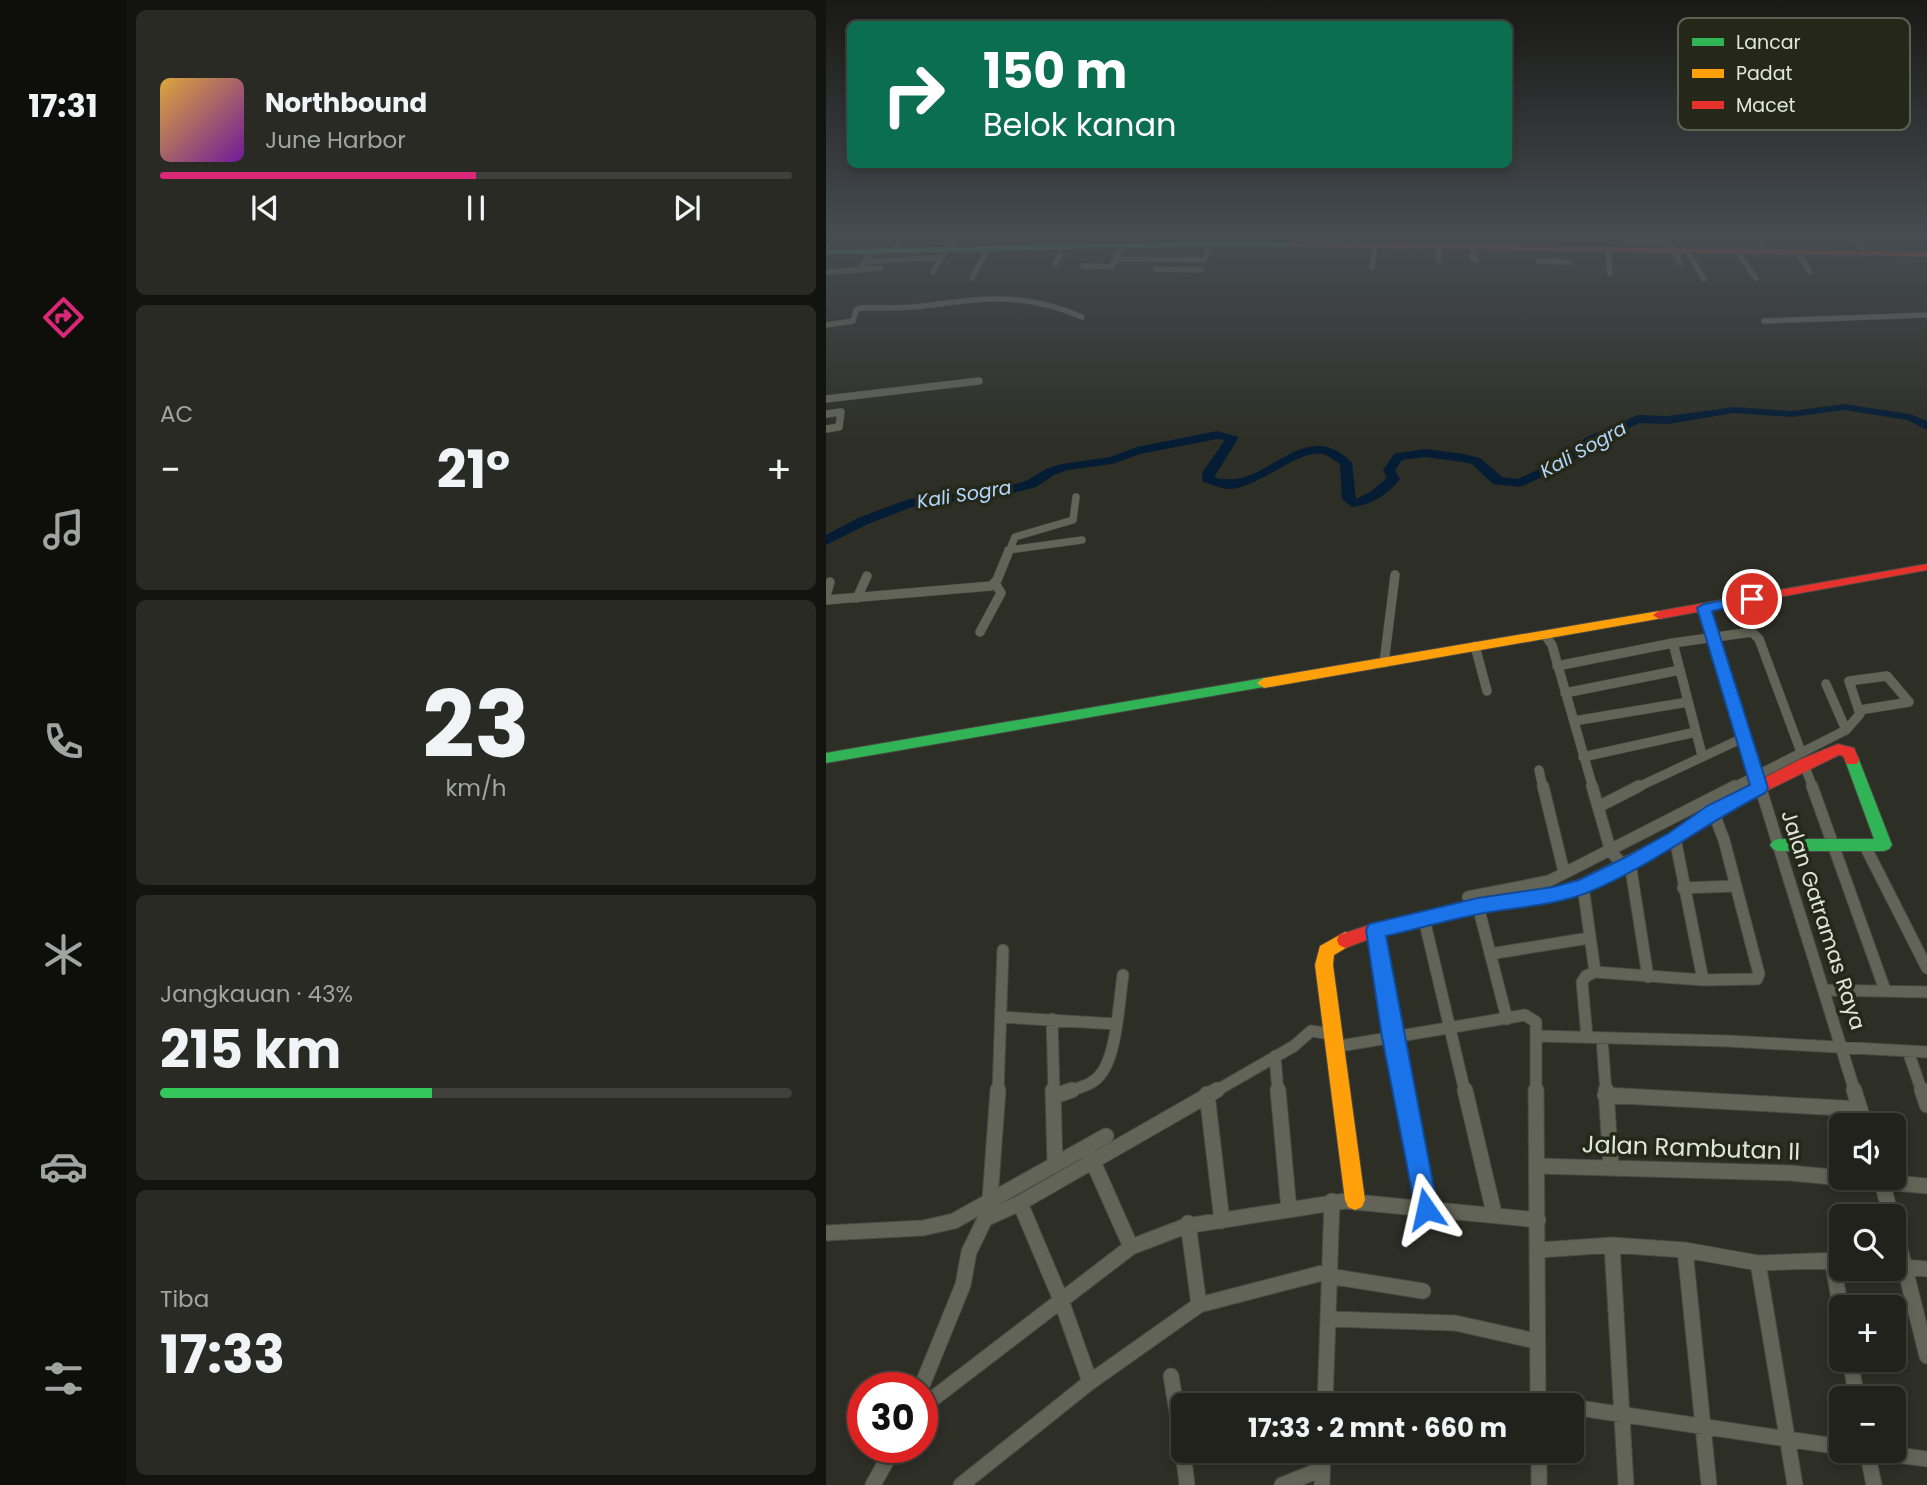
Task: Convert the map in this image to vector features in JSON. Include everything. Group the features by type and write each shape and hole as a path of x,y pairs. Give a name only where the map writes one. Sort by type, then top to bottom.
{"street":[{"path":"826,325 853,321 856,310 860,309 931,304"},
{"path":"1053,304 1082,317"},
{"path":"1764,321 1927,315"},
{"path":"826,399 979,381"},
{"path":"826,414 841,412 839,427 826,429"},
{"path":"830,582 826,598 984,588 995,583 1015,537 1073,520 1076,497"},
{"path":"1008,550 1082,540"},
{"path":"826,758 1704,608 1927,567"},
{"path":"1384,663 1395,575"},
{"path":"857,598 867,576"},
{"path":"980,632 1001,593 995,583"},
{"name":"Jalan Gatramas Raya","path":"1704,608 1861,1113"},
{"path":"1557,666 1745,631 1756,634 1885,990"},
{"path":"1545,635 1552,645 1611,852 1626,864 1648,976"},
{"path":"1674,643 1702,755"},
{"path":"1475,646 1487,691"},
{"path":"1566,693 1680,670"},
{"path":"1354,1200 1333,1041 1324,957 1326,951 1337,943 1375,930 1424,919 1549,881 1803,758 1846,730 1860,714 1848,682 1881,675 1889,677 1909,702 1907,705 1860,710"},
{"path":"1826,684 1846,730"},
{"path":"1574,721 1688,702"},
{"path":"1583,757 1696,732"},
{"path":"1598,807 1702,755 1745,737"},
{"path":"1777,845 1884,845 1849,752 1838,749 1803,758"},
{"path":"1539,770 1564,872"},
{"path":"1473,902 1553,895 1583,886 1675,838 1757,781"},
{"path":"1587,1037 1582,982 1586,976 1595,972 1703,980 1757,978 1759,974 1713,811"},
{"path":"1675,838 1703,980"},
{"path":"1865,846 1927,968"},
{"path":"1583,886 1595,972"},
{"path":"1683,888 1735,886"},
{"path":"1473,902 1507,1019"},
{"path":"1424,919 1494,1213"},
{"path":"1375,930 1392,1037 1426,1209"},
{"path":"1490,954 1589,938"},
{"path":"928,1372 963,1285 973,1241 985,1219 990,1199 1003,950"},
{"path":"1055,1096 1100,1076 1105,1069 1116,1024 1123,975"},
{"path":"1824,990 1927,992"},
{"path":"985,1219 1020,1203 1089,1154 1294,1046 1311,1031 1333,1041 1392,1037 1525,1015 1536,1022 1537,1036 1538,1393"},
{"path":"1001,1017 1116,1024"},
{"path":"1052,1019 1055,1164"},
{"path":"1537,1036 1728,1041 1927,1052"},
{"path":"1602,1039 1611,1166"},
{"path":"1908,1051 1927,1105"},
{"path":"1275,1055 1289,1210"},
{"path":"1207,1094 1223,1221"},
{"path":"1605,1095 1860,1109"},
{"path":"826,1233 943,1225 1055,1164 1089,1154 1106,1136"},
{"path":"1089,1154 1131,1247"},
{"name":"Jalan Rambutan II","path":"1537,1166 1611,1166 1829,1176"},
{"name":"Jalan Rambutan II","path":"1906,1183 1927,1186"},
{"path":"938,1395 1131,1247 1154,1234 1188,1223 1223,1221 1332,1201 1354,1200 1426,1209 1494,1213 1538,1220"},
{"path":"1325,1393 1332,1201"},
{"path":"1020,1203 1061,1300 1090,1382"},
{"path":"1188,1223 1199,1305"},
{"path":"1539,1250 1612,1245 1685,1251 1758,1263 1829,1260"},
{"path":"1612,1245 1626,1485"},
{"path":"1685,1251 1709,1485"},
{"path":"1758,1263 1795,1485"},
{"path":"1906,1267 1927,1269"},
{"path":"961,1485 1090,1382 1199,1305 1329,1274 1423,1291"},
{"path":"1904,1281 1927,1356"},
{"path":"1328,1320 1455,1323 1536,1340"},
{"path":"1171,1376 1174,1393"},
{"path":"1584,1410 1829,1445"},
{"path":"1906,1456 1927,1459"},
{"path":"873,1485 885,1463"},
{"path":"1185,1463 1187,1485"},
{"path":"1539,1463 1539,1485"},
{"path":"1869,1463 1874,1485"},
{"path":"1282,1485 1322,1477"}],"waterway":[{"name":"Kali Sogra","path":"826,541 863,521 909,503 1006,491 1031,484 1050,472 1066,467 1112,460 1137,451 1217,435 1233,437 1208,473 1208,479 1227,485 1245,483 1295,455 1312,450 1328,451 1346,463 1349,499 1352,503 1369,498 1394,479 1389,470 1398,457 1426,453 1463,458 1476,461 1498,481 1520,483 1566,461 1589,441 1638,419 1668,420 1734,410 1792,414 1844,407 1910,417 1927,426"}],"traffic: fast":[{"path":"826,758 1264,683"},
{"path":"1778,845 1884,845 1852,760"}],"traffic: slow":[{"path":"1264,683 1659,615"},
{"path":"1345,940 1326,951 1324,965 1355,1200"}],"traffic: jam":[{"path":"1659,615 1927,567"},
{"path":"1345,940 1375,930 1478,906 1553,895 1583,886 1675,838 1713,811 1804,764 1838,749 1849,752 1852,760"}],"route":[{"path":"1426,1209 1392,1037 1375,930 1478,906 1553,895 1583,886 1675,838 1713,811 1759,788 1704,608 1752,599"}]}
